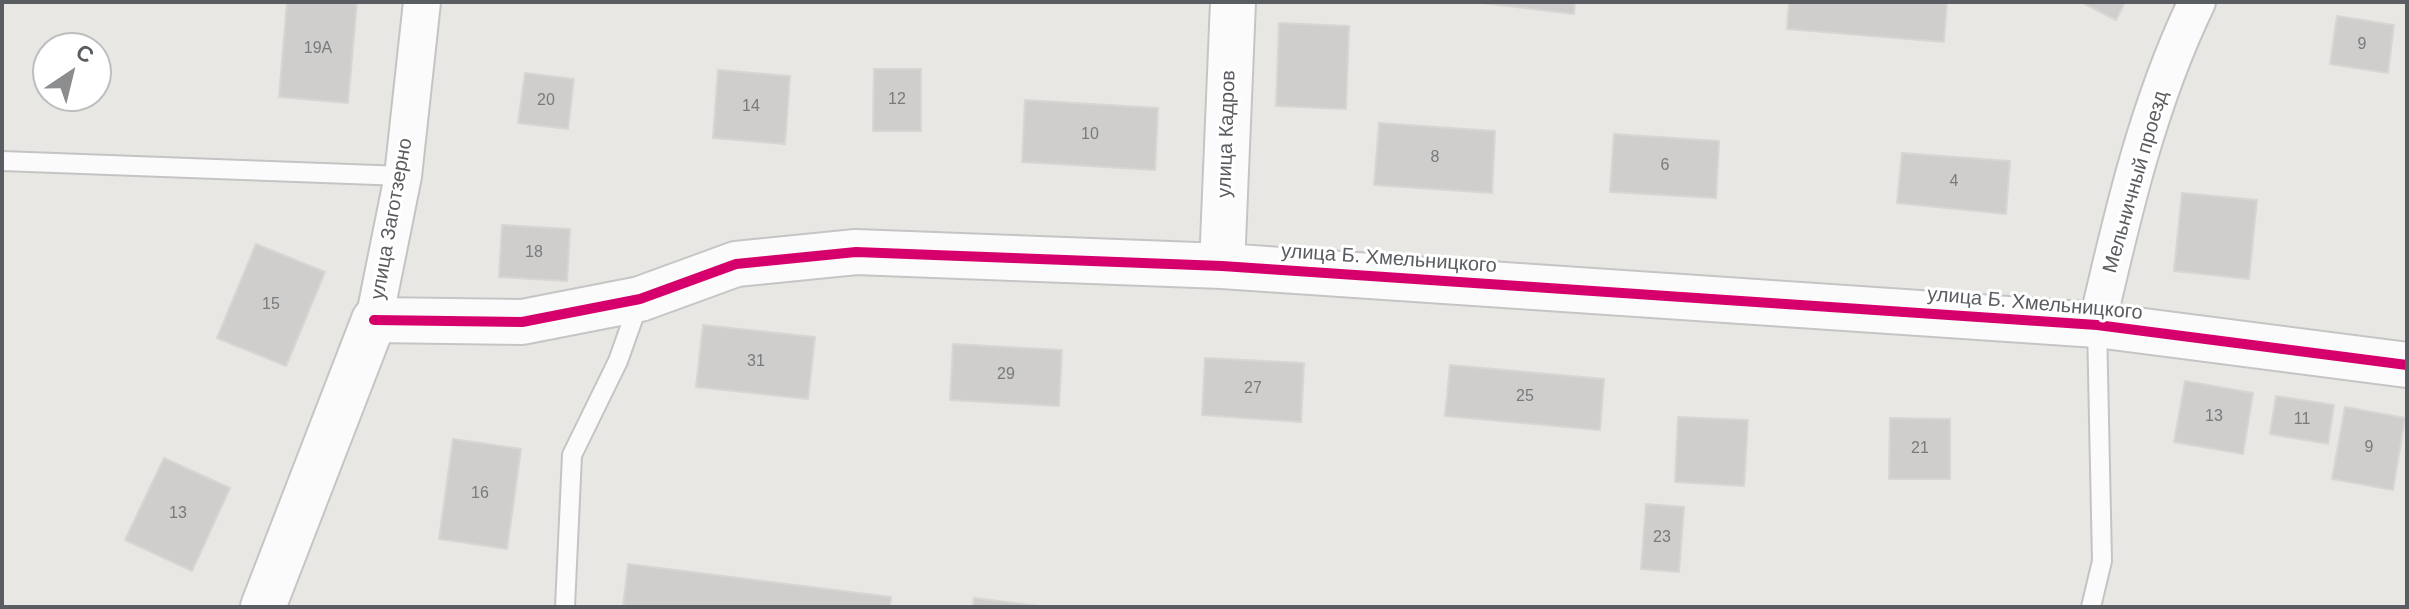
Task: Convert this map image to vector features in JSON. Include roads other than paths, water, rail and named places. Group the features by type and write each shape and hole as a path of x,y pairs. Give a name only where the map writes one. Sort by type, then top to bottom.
{"street":[{"name":"улица Заготзерно","path":"263,607 374,320 403,176 422,2"},
{"name":"улица Кадров","path":"1222,266 1233,2"},
{"name":"Мельничный проезд","path":"2097,325 2123,211 2175,47 2197,2"},
{"name":"улица Б. Хмельницкого","path":"374,320 522,322 640,299 736,264 856,252 1222,266 2097,325 2407,365"}],"lane":[{"path":"2,161 403,176"},
{"path":"565,607 572,455 618,361 640,299"},
{"name":"Мельничный проезд","path":"2091,607 2102,561 2097,325"}]}
